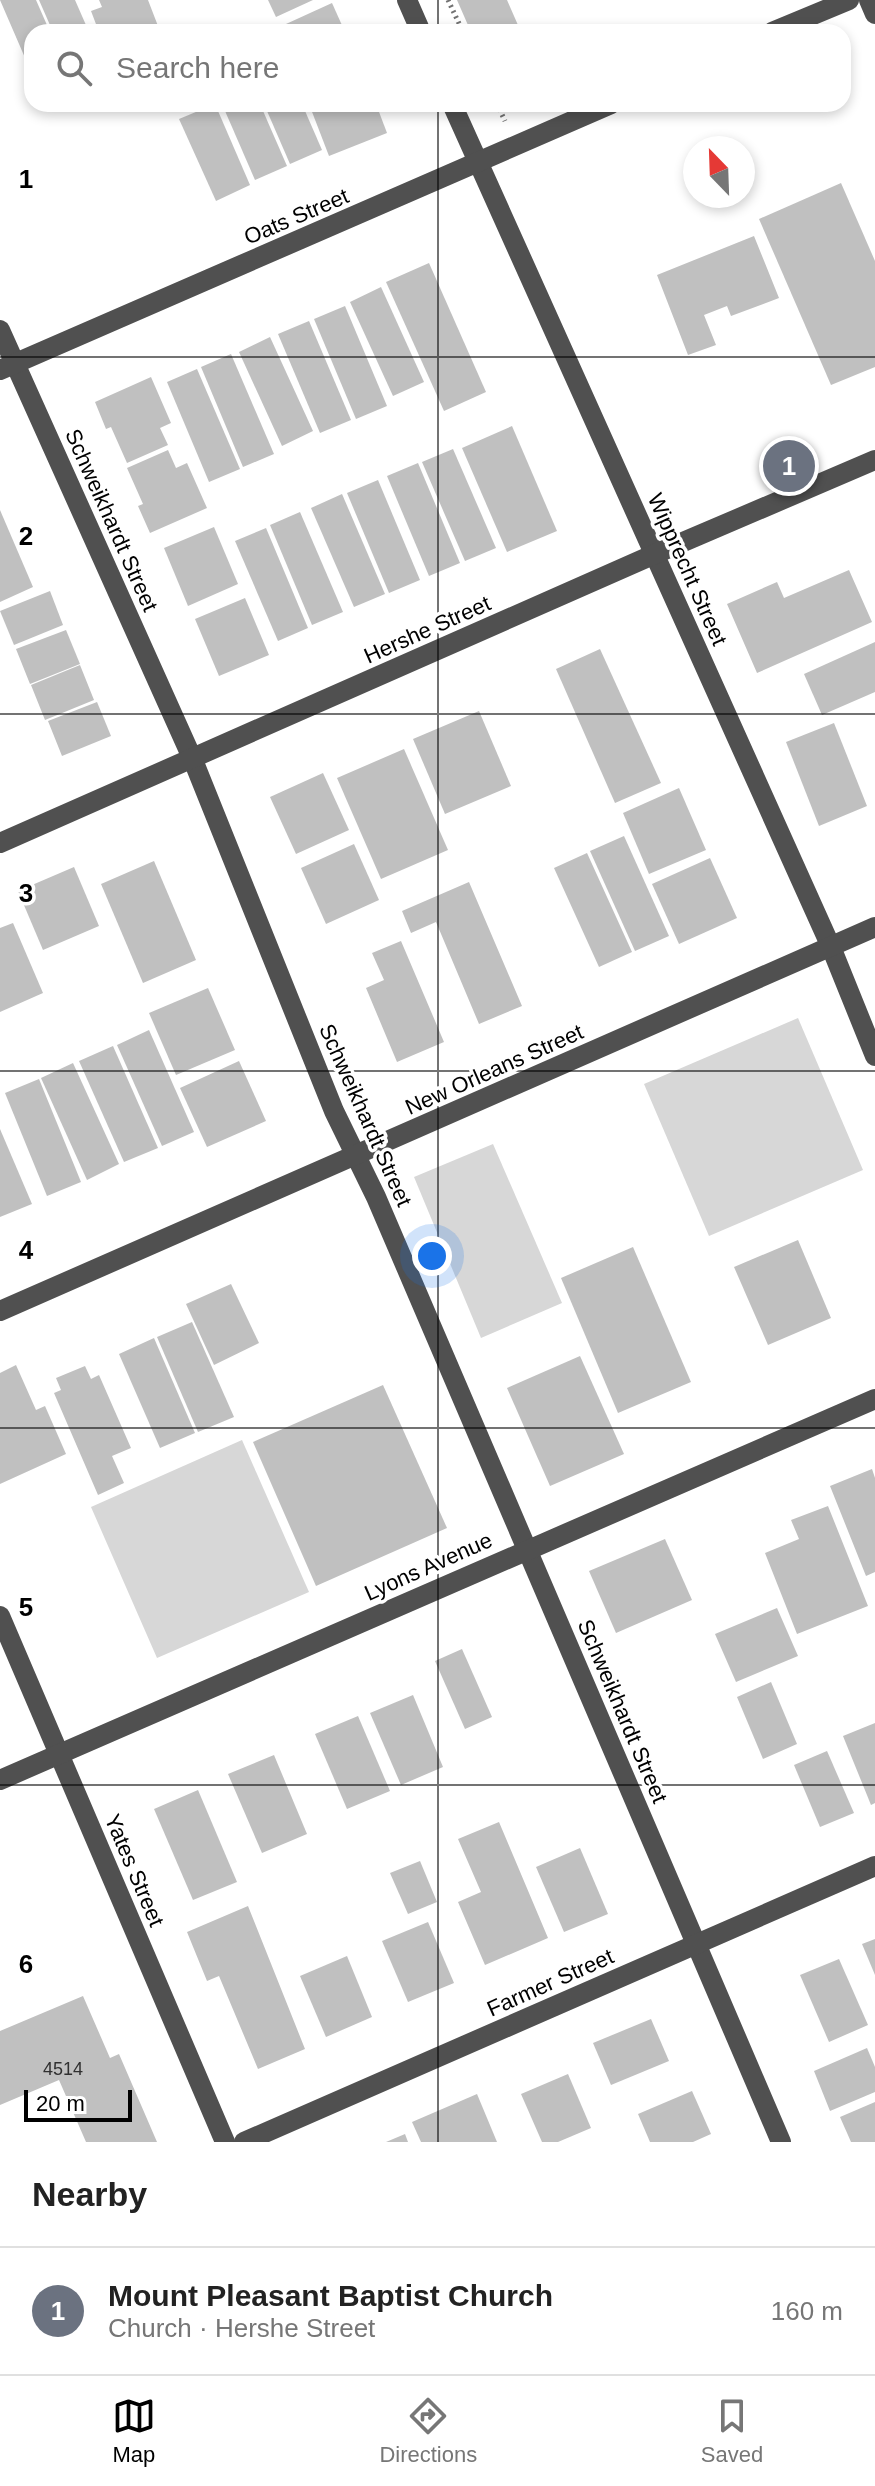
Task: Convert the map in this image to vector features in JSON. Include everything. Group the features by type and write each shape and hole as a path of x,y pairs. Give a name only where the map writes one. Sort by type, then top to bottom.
{"street":[{"path":"407,0 418,24"},
{"path":"791,24 849,0"},
{"path":"869,0 875,14"},
{"name":"Wipprecht Street","path":"456,112 831,947 875,1056"},
{"name":"Oats Street","path":"8,366 593,112"},
{"name":"Schweikhardt Street","path":"0,330 8,366 193,760 334,1111 376,1197 781,2142"},
{"name":"Hershe Street","path":"0,843 875,460"},
{"name":"New Orleans Street","path":"0,1311 875,927"},
{"name":"Lyons Avenue","path":"0,1780 875,1399"},
{"name":"Yates Street","path":"0,1616 225,2142"},
{"name":"Farmer Street","path":"244,2142 875,1866"}],"path":[{"path":"448,0 459,24"}],"shaded area":[{"path":"798,1018 863,1170 709,1236 644,1084"},
{"path":"493,1144 562,1303 481,1338 414,1177"},
{"path":"242,1440 309,1592 157,1658 91,1507"}],"building":[{"path":"0,0 36,0 46,24 24,24 24,56"},
{"path":"39,0 75,0 86,24 50,24"},
{"path":"99,0 148,0 157,24 96,24 91,11 102,7"},
{"path":"268,0 313,0 276,17"},
{"path":"457,0 507,0 518,24 468,24"},
{"path":"332,3 341,24 286,24"},
{"path":"196,112 218,112 250,185 216,201 179,119"},
{"path":"225,112 263,112 287,166 255,180"},
{"path":"267,112 305,112 322,150 290,164"},
{"path":"312,112 379,112 387,133 329,156"},
{"path":"841,183 875,261 875,367 831,385 759,219"},
{"path":"754,236 779,298 731,316 727,306 704,315 716,345 688,355 657,275"},
{"path":"429,263 486,392 444,411 386,282"},
{"path":"381,287 424,382 393,396 350,302"},
{"path":"345,306 387,406 356,419 314,319"},
{"path":"309,321 351,420 320,433 278,334"},
{"path":"270,337 313,431 282,446 239,352"},
{"path":"231,354 274,454 243,467 201,367"},
{"path":"197,369 240,469 209,482 167,382"},
{"path":"151,377 171,423 160,428 168,445 127,463 111,427 106,429 95,402"},
{"path":"512,426 557,531 507,552 462,448"},
{"path":"453,449 496,548 465,561 422,462"},
{"path":"168,450 176,468 187,463 207,508 150,533 138,506 143,504 127,468"},
{"path":"418,463 460,563 429,576 387,476"},
{"path":"378,480 420,580 389,593 347,493"},
{"path":"342,494 385,594 354,607 311,508"},
{"path":"0,510 33,587 0,602"},
{"path":"300,512 343,612 312,625 270,525"},
{"path":"214,527 238,584 188,606 164,548"},
{"path":"266,528 308,628 278,641 235,541"},
{"path":"849,570 872,622 757,673 727,604 777,582 784,598"},
{"path":"50,591 63,625 14,645 0,611"},
{"path":"245,598 269,655 219,676 195,619"},
{"path":"66,630 80,664 30,684 16,649"},
{"path":"875,642 875,692 822,715 804,674"},
{"path":"600,649 661,783 615,803 556,669"},
{"path":"80,665 94,700 45,720 31,685"},
{"path":"97,702 111,736 62,756 48,721"},
{"path":"479,711 511,786 445,814 413,739"},
{"path":"834,723 867,806 819,826 786,742"},
{"path":"404,749 448,850 381,879 337,778"},
{"path":"323,773 349,830 296,854 270,797"},
{"path":"679,788 706,850 649,874 623,813"},
{"path":"624,836 669,936 635,951 590,851"},
{"path":"354,844 379,900 326,924 301,868"},
{"path":"587,853 632,952 599,967 554,868"},
{"path":"710,858 737,918 679,944 652,884"},
{"path":"154,861 196,960 143,983 101,884"},
{"path":"74,867 99,926 43,950 18,891"},
{"path":"469,882 522,1006 479,1024 436,922 411,933 402,911"},
{"path":"13,923 43,993 0,1012 0,928"},
{"path":"401,941 444,1042 397,1062 366,988 384,980 372,953"},
{"path":"208,988 235,1050 176,1075 149,1013"},
{"path":"149,1030 194,1132 162,1146 117,1045"},
{"path":"113,1046 158,1148 124,1162 79,1061"},
{"path":"239,1061 266,1121 207,1147 180,1088"},
{"path":"73,1063 119,1164 87,1180 41,1078"},
{"path":"39,1079 81,1182 47,1196 5,1093"},
{"path":"0,1129 32,1204 0,1217"},
{"path":"798,1240 831,1318 768,1345 734,1267"},
{"path":"633,1247 691,1382 618,1413 561,1278"},
{"path":"231,1284 259,1343 214,1365 186,1304"},
{"path":"192,1322 234,1417 198,1432 157,1337"},
{"path":"154,1338 195,1433 160,1448 119,1354"},
{"path":"580,1356 624,1454 550,1486 507,1388"},
{"path":"16,1365 36,1410 45,1406 66,1454 0,1484 0,1373"},
{"path":"85,1366 91,1379 99,1375 131,1448 112,1456 124,1483 98,1495 54,1393 61,1390 56,1378"},
{"path":"383,1385 447,1528 316,1586 253,1442"},
{"path":"872,1469 875,1478 875,1572 866,1576 830,1486"},
{"path":"828,1506 868,1606 797,1634 765,1553 799,1539 791,1520"},
{"path":"665,1539 692,1600 616,1633 589,1571"},
{"path":"777,1608 798,1656 736,1682 715,1634"},
{"path":"462,1649 492,1717 465,1729 435,1661"},
{"path":"771,1682 797,1744 763,1759 737,1697"},
{"path":"413,1695 443,1767 401,1785 370,1713"},
{"path":"358,1716 390,1791 347,1809 315,1734"},
{"path":"875,1723 875,1803 871,1805 843,1736"},
{"path":"827,1751 854,1813 820,1827 794,1765"},
{"path":"274,1755 307,1834 262,1853 228,1774"},
{"path":"198,1790 237,1882 193,1900 154,1809"},
{"path":"499,1822 548,1938 485,1965 458,1902 481,1892 458,1839"},
{"path":"580,1848 608,1914 564,1932 536,1867"},
{"path":"420,1861 437,1902 408,1914 390,1873"},
{"path":"248,1906 305,2049 258,2069 219,1976 207,1981 187,1932"},
{"path":"428,1922 454,1983 408,2002 382,1941"},
{"path":"875,1939 875,1975 862,1944"},
{"path":"347,1956 372,2017 326,2037 300,1976"},
{"path":"839,1959 868,2025 829,2042 800,1975"},
{"path":"83,1996 110,2058 119,2054 157,2142 86,2142 59,2080 0,2105 0,2031"},
{"path":"651,2019 669,2061 611,2085 593,2043"},
{"path":"867,2048 875,2067 875,2092 830,2111 814,2071"},
{"path":"568,2074 591,2128 558,2142 542,2142 521,2094"},
{"path":"692,2091 711,2134 693,2142 650,2142 638,2114"},
{"path":"477,2094 497,2142 421,2142 412,2122"},
{"path":"875,2102 875,2142 851,2142 840,2117"},
{"path":"405,2134 408,2142 386,2142"}],"place":[{"name":"Mount Pleasant Baptist Church","path":"789,466"}]}
